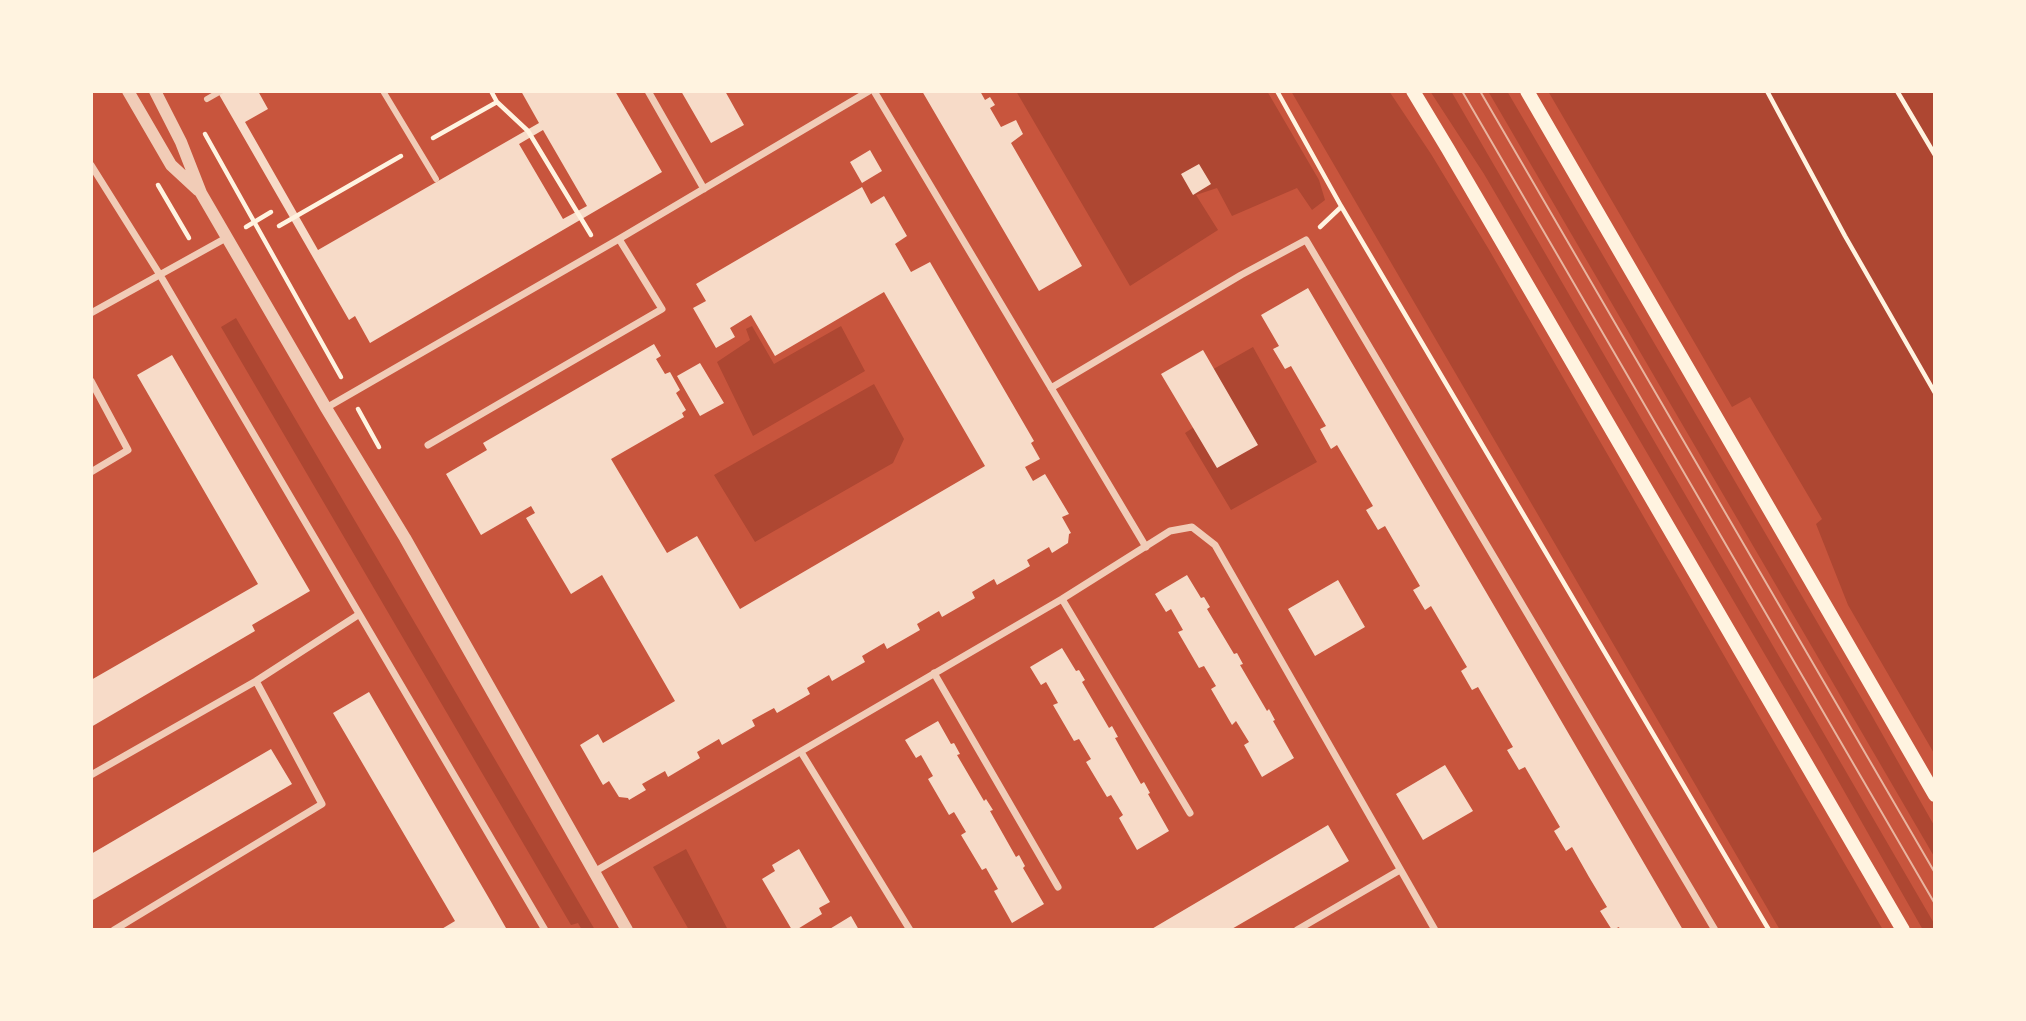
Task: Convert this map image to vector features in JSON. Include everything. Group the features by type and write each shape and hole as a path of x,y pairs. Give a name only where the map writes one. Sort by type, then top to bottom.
{"main road":[{"path":"1413,91 1903,930"},
{"path":"1527,91 1935,795"}],"street":[{"path":"128,91 171,164 201,194"},
{"path":"155,91 181,142 201,194 405,538 627,930"},
{"path":"207,99 221,91"},
{"path":"383,91 436,179"},
{"path":"648,91 704,189"},
{"path":"326,408 872,91 1146,547"},
{"path":"91,164 160,275 545,930"},
{"path":"91,313 226,238"},
{"path":"428,445 662,309 620,239"},
{"path":"1051,388 1241,275 1306,240 1715,930"},
{"path":"91,381 128,450 91,472"},
{"path":"594,872 1062,600 1170,531 1192,527 1215,545 1435,930"},
{"path":"1062,600 1190,813"},
{"path":"91,775 256,681 358,615"},
{"path":"933,673 1058,887"},
{"path":"114,930 322,804 256,681"},
{"path":"802,752 910,930"},
{"path":"1297,930 1400,870"}],"path":[{"path":"491,91 497,102 528,131 600,249"},
{"path":"1277,91 1341,206 1769,930"},
{"path":"1767,91 1845,236 1935,393"},
{"path":"1897,91 1935,155"},
{"path":"279,226 497,102"},
{"path":"201,127 384,455"},
{"path":"1306,240 1341,206"},
{"path":"254,223 271,212"}],"shaded area":[{"path":"1016,91 1267,91 1319,180 1325,200 1312,210 1297,188 1232,216 1217,188 1196,195 1218,230 1130,286"},
{"path":"1291,91 1389,91 1488,248 1883,930 1780,930"},
{"path":"1430,91 1451,91 1935,925 1935,930 1923,930 1484,174"},
{"path":"1488,91 1507,91 1872,716 1935,827 1935,858"},
{"path":"1548,91 1935,91 1935,755 1848,605 1816,524 1822,519 1750,397 1732,407"},
{"path":"236,318 595,930 582,930 578,923 571,925 221,327"},
{"path":"752,326 774,364 841,326 865,371 753,436 717,362 750,340 746,329"},
{"path":"1253,347 1317,462 1231,510 1185,433 1194,427 1208,372"},
{"path":"874,384 904,439 893,463 755,542 714,475"},
{"path":"686,849 728,930 689,930 653,867"}],"building":[{"path":"217,91 258,91 268,109 245,122 318,250 539,123 521,91 615,91 662,172 370,343 355,316 349,320","holes":["543,130 587,206 563,219 519,144"]},
{"path":"681,91 725,91 744,125 711,143"},
{"path":"922,91 980,91 985,100 990,97 995,105 990,108 1001,127 1016,120 1023,134 1011,143 1082,266 1039,291"},
{"path":"870,150 882,171 862,183 850,162"},
{"path":"1199,164 1211,184 1193,195 1181,174"},
{"path":"862,187 871,204 884,196 907,236 895,244 911,272 930,262 1034,441 1031,443 1040,459 1025,467 1033,481 1045,474 1069,514 1062,517 1071,533 1068,543 1052,553 1049,547 1027,560 1030,566 997,585 994,579 972,592 975,598 942,617 939,611 917,624 920,630 887,649 884,643 862,656 865,662 832,681 829,675 807,688 810,694 777,713 774,708 752,720 755,726 722,745 719,739 697,752 700,758 668,777 665,771 642,784 646,790 629,800 619,797 609,781 603,785 580,745 598,734 603,743 675,701 602,575 571,594 526,518 535,513 531,506 481,535 446,474 487,450 483,443 654,344 661,356 656,359 665,374 670,372 680,390 676,393 686,410 682,413 684,417 611,459 667,553 697,536 740,609 985,466 884,292 775,356 751,315 730,328 735,337 716,348 693,308 706,301 696,284"},
{"path":"1308,288 1683,930 1620,930 1619,927 1612,930 1600,911 1607,907 1572,847 1566,851 1554,831 1560,827 1525,767 1519,770 1507,750 1513,747 1478,687 1472,690 1461,671 1467,667 1431,606 1425,610 1413,590 1420,586 1385,526 1378,530 1366,510 1373,506 1337,445 1331,449 1320,429 1326,426 1291,366 1285,369 1273,349 1279,346 1261,315"},
{"path":"1203,350 1258,445 1217,468 1161,374"},
{"path":"172,355 310,591 252,625 255,631 91,727 91,680 258,584 137,375"},
{"path":"700,363 724,403 700,416 677,376"},
{"path":"1187,575 1210,607 1207,609 1234,654 1237,653 1243,664 1240,665 1267,711 1269,709 1294,758 1262,777 1244,745 1249,742 1236,721 1232,725 1211,689 1216,686 1204,666 1199,668 1178,632 1183,630 1171,609 1166,612 1155,594"},
{"path":"1338,580 1365,627 1315,656 1288,609"},
{"path":"1062,648 1085,680 1082,682 1109,728 1112,726 1118,737 1115,738 1141,784 1144,782 1169,831 1137,850 1119,818 1123,815 1111,795 1107,797 1086,762 1091,759 1079,739 1074,741 1053,705 1058,703 1046,682 1041,685 1030,667"},
{"path":"369,692 506,928 503,930 440,930 455,921 333,713"},
{"path":"938,721 951,744 954,743 960,754 957,755 984,801 986,799 993,810 990,811 1016,857 1019,855 1025,866 1023,868 1044,904 1012,923 994,891 998,889 986,868 982,870 961,835 966,832 954,812 949,815 928,779 933,776 921,755 916,758 905,740"},
{"path":"271,749 292,784 91,901 91,854"},
{"path":"1445,765 1473,811 1423,840 1396,794"},
{"path":"1328,825 1349,861 1230,930 1150,930"},
{"path":"799,849 830,902 819,908 822,914 792,930 762,879 775,871 772,865"},
{"path":"851,916 859,930 828,930"}],"tram line":[{"path":"1462,91 1935,904"},
{"path":"1480,91 1935,873"}]}
